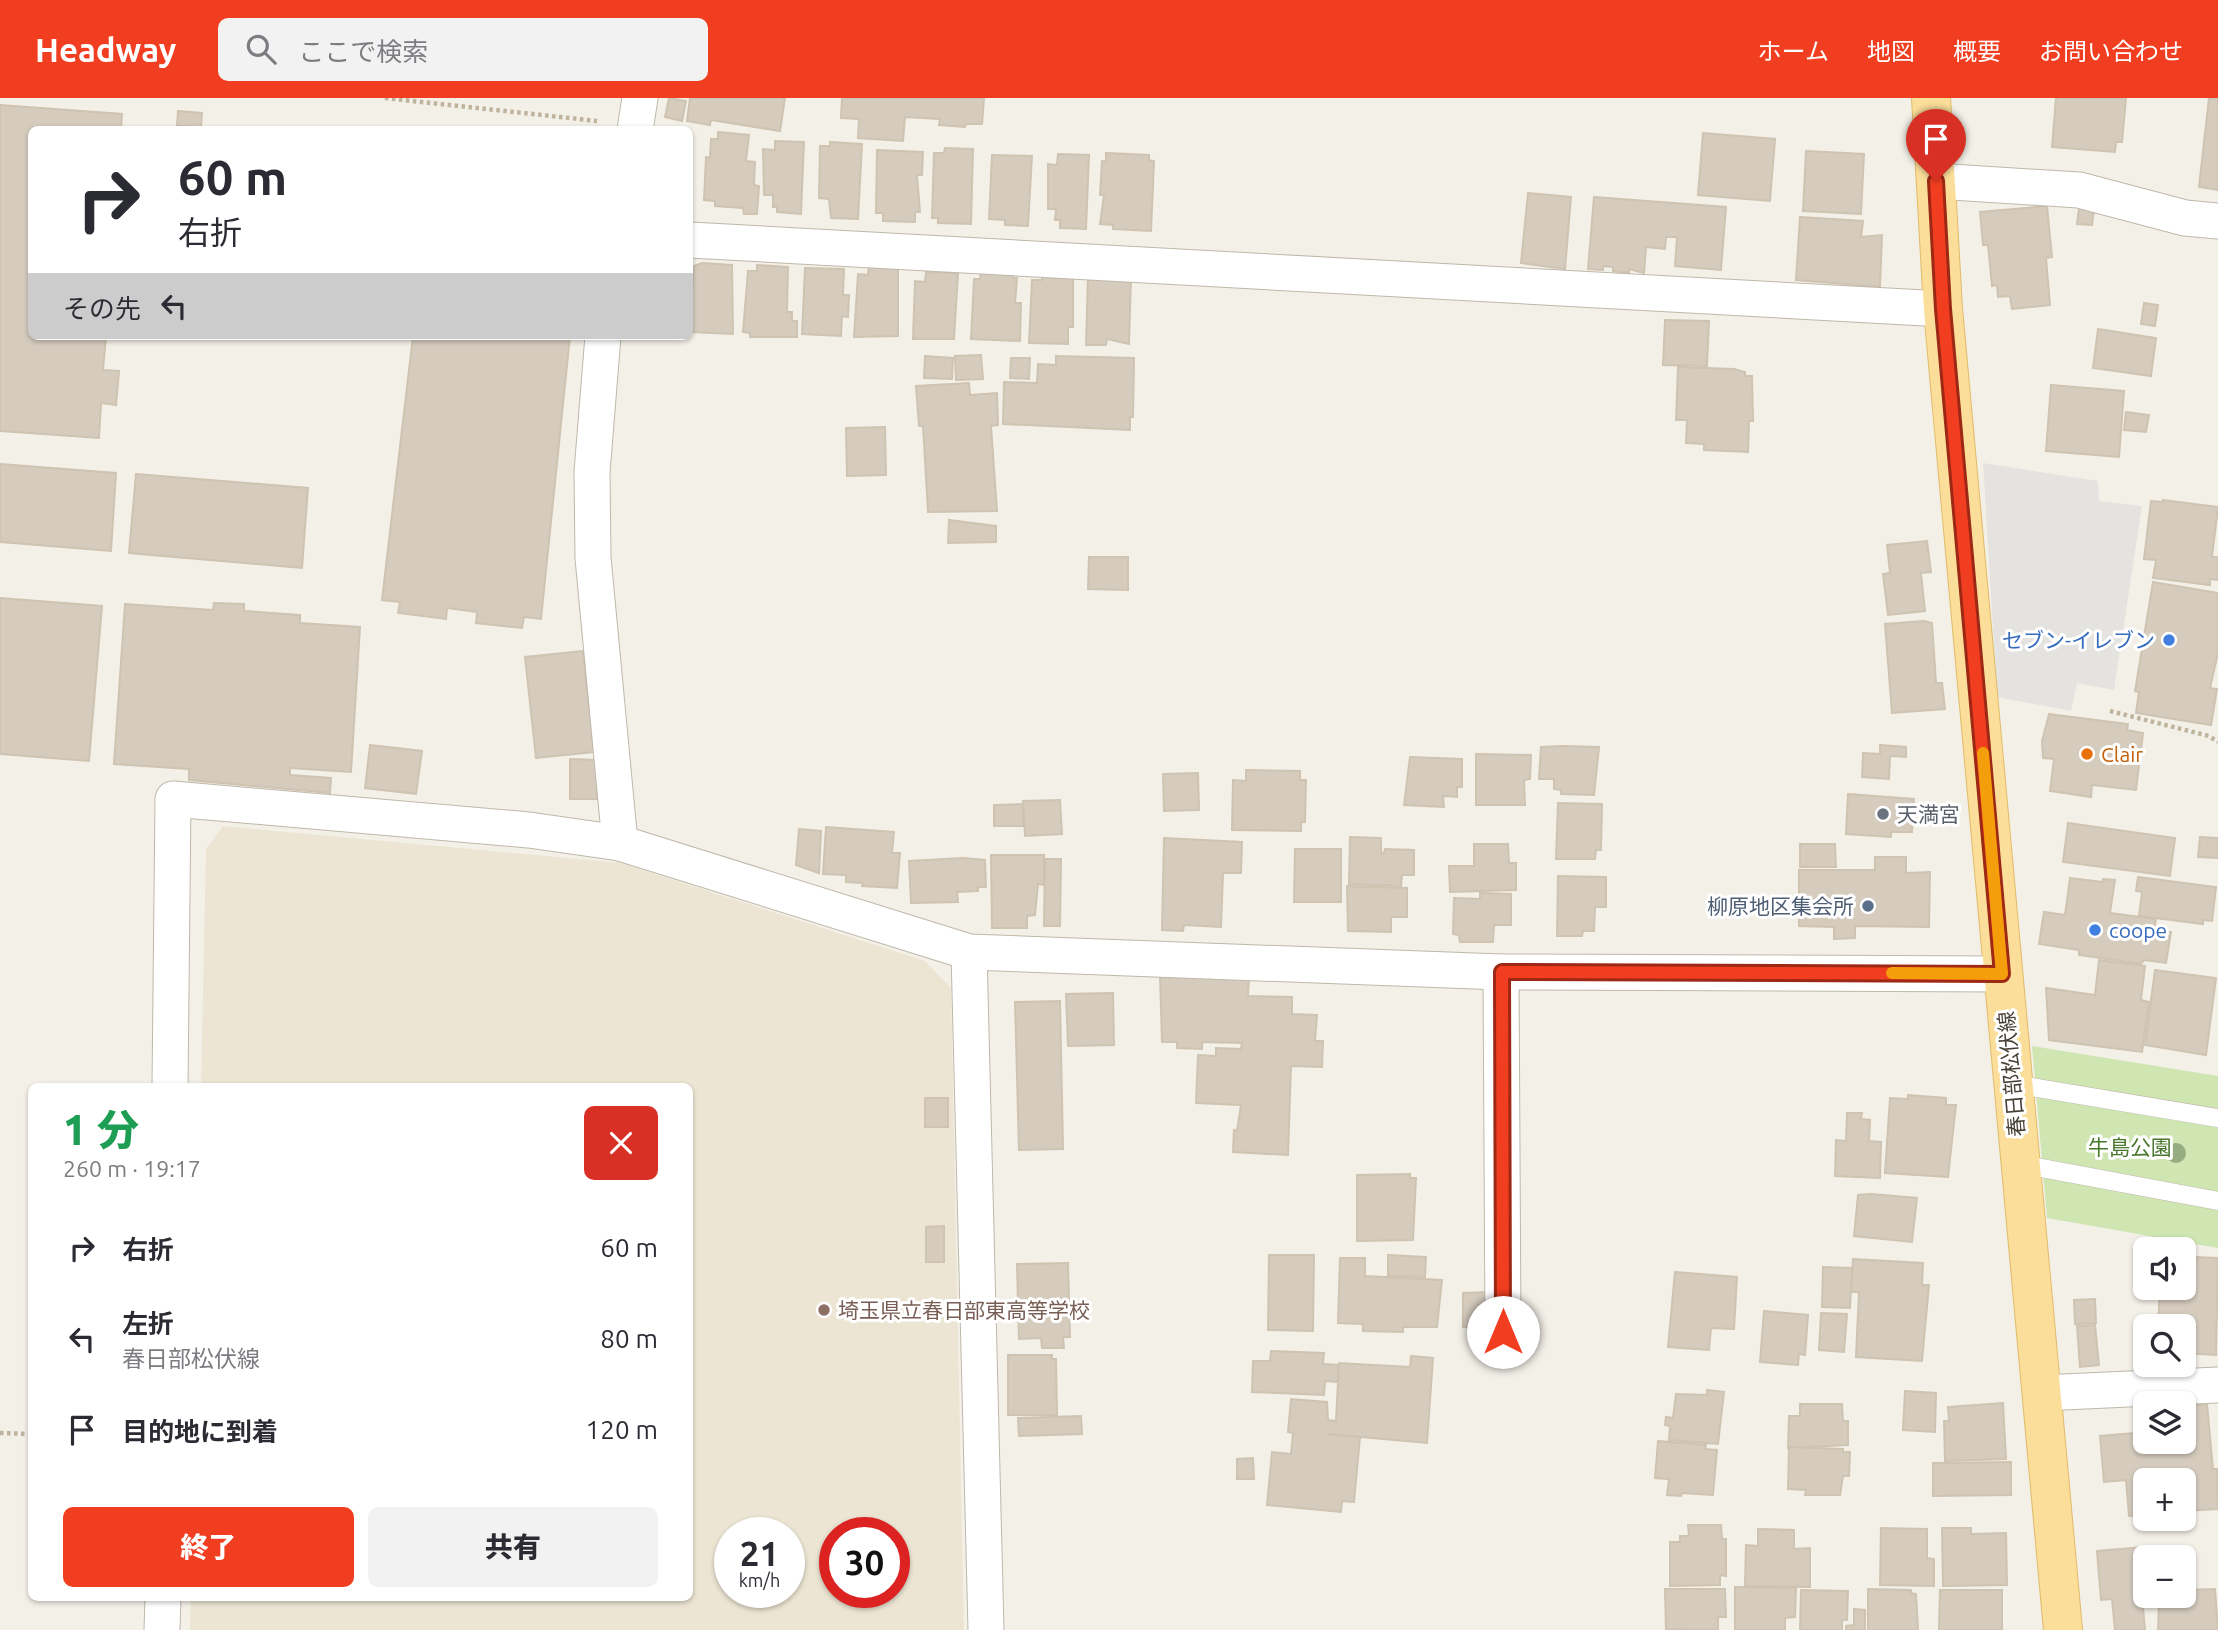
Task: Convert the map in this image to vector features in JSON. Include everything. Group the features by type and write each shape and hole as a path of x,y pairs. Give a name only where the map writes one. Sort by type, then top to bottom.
{"main road":[{"name":"春日部松伏線","path":"1931,98 1943,309 1978,565 2002,974 2063,1630"}],"street":[{"path":"1936,181 2079,190 2185,218 2218,221"},
{"path":"693,240 1943,309"},
{"path":"603,340 592,472 593,558 621,843"},
{"path":"170,1083 173,799 529,830 621,843 969,953 1502,972 2002,974"},
{"path":"969,953 986,1630"},
{"path":"1502,972 1503,1332"},
{"path":"2041,1393 2218,1385"},
{"path":"162,1630 163,1601"}],"lane":[{"path":"2013,1084 2218,1118"},
{"path":"2020,1164 2218,1201"}],"path":[{"path":"385,98 637,118"},
{"path":"2110,711 2209,736 2218,742"},
{"path":"1920,816 1951,817"},
{"path":"0,1433 28,1434"}],"shaded area":[{"path":"1983,463 2098,481 2099,501 2142,506 2114,690 2077,683 2071,711 1997,697"},
{"name":"埼玉県立春日部東高等学校","path":"223,826 621,863 925,961 951,988 964,1630 190,1630 191,1601 693,1601 693,1083 201,1083 206,849"}],"green space":[{"name":"牛島公園","path":"2032,1046 2218,1076 2218,1248 2196,1244 2196,1237 2155,1237 2047,1218"}],"building":[{"path":"669,98 686,101 682,121 665,117"},
{"path":"690,98 785,98 780,131 711,120 710,125 687,121"},
{"path":"842,98 984,98 982,124 966,124 965,127 939,125 940,119 905,117 903,141 858,138 859,119 841,118"},
{"path":"2056,98 2126,98 2122,142 2116,142 2115,152 2052,147"},
{"path":"2209,98 2218,98 2218,190 2199,187"},
{"path":"0,105 122,114 121,126 28,126 28,340 106,340 103,370 119,371 116,405 101,403 99,438 0,431"},
{"path":"178,111 202,113 201,126 177,126"},
{"path":"718,132 749,135 746,161 755,162 754,185 759,186 757,214 744,214 743,208 715,206 715,201 704,200 706,157 710,158 711,139 718,139"},
{"path":"1703,133 1775,139 1770,201 1698,195"},
{"path":"775,141 804,142 801,214 777,212 777,207 773,207 773,195 764,195 763,149 775,150"},
{"path":"830,142 862,144 858,219 831,218 829,199 819,198 820,146 830,146"},
{"path":"945,148 973,149 971,224 938,223 938,218 932,218 934,153 944,153"},
{"path":"877,150 923,152 922,175 917,175 920,212 915,212 915,222 883,221 883,213 876,213"},
{"path":"1806,151 1864,154 1861,214 1803,211"},
{"path":"1106,153 1149,155 1149,160 1154,161 1151,231 1113,229 1113,225 1100,224 1104,195 1100,195 1102,161 1106,162"},
{"path":"1058,154 1089,155 1086,229 1060,228 1060,220 1055,220 1056,209 1048,209 1048,164 1057,165"},
{"path":"992,155 1032,156 1028,226 1005,225 1005,220 989,219"},
{"path":"1528,193 1571,197 1565,269 1521,263"},
{"path":"1594,197 1726,207 1721,270 1675,266 1677,237 1666,237 1665,249 1646,247 1644,273 1629,269 1629,273 1613,271 1613,267 1603,266 1603,270 1588,269"},
{"path":"2047,206 2052,257 2046,258 2050,305 2012,309 2010,296 1998,297 1997,285 1992,286 1988,245 1983,245 1980,212"},
{"path":"2079,208 2094,209 2092,225 2077,224"},
{"path":"1800,217 1863,221 1861,237 1882,235 1880,287 1796,280"},
{"path":"702,263 732,265 733,334 693,332 694,266"},
{"path":"757,265 788,267 787,312 792,312 792,321 797,321 797,337 750,337 750,333 743,332 748,271 757,271"},
{"path":"869,265 898,267 898,336 854,337 858,274 868,275"},
{"path":"805,268 844,269 843,295 849,295 848,317 842,316 841,336 802,334"},
{"path":"926,272 958,273 954,339 913,339 915,281 925,282"},
{"path":"981,272 1013,273 1013,278 1017,278 1015,303 1021,303 1020,341 971,339 974,279 980,279"},
{"path":"1088,275 1131,278 1129,344 1107,339 1106,345 1086,345"},
{"path":"1042,276 1073,277 1073,327 1068,327 1068,344 1029,343 1032,280 1042,280"},
{"path":"2144,303 2158,305 2155,326 2141,324"},
{"path":"1665,320 1709,321 1707,366 1663,365"},
{"path":"2098,329 2156,338 2151,376 2093,368"},
{"path":"413,340 570,340 541,619 524,617 522,628 476,623 477,612 447,608 446,619 398,613 400,602 382,600"},
{"path":"981,355 983,379 956,380 955,356"},
{"path":"925,356 953,358 952,379 924,378"},
{"path":"1056,356 1134,358 1133,417 1130,417 1130,430 1003,424 1004,382 1037,383 1038,364 1056,365"},
{"path":"1011,358 1030,358 1029,379 1010,378"},
{"path":"1678,367 1734,369 1745,372 1745,376 1752,376 1753,421 1749,421 1748,452 1704,450 1704,444 1686,443 1687,420 1676,420"},
{"path":"969,383 970,395 997,393 998,425 991,426 997,511 928,512 923,426 919,426 916,386"},
{"path":"2051,385 2124,391 2119,457 2046,451"},
{"path":"2126,412 2149,415 2146,432 2124,430"},
{"path":"885,427 886,475 847,476 846,428"},
{"path":"0,464 116,473 111,551 0,542"},
{"path":"136,474 308,488 302,568 129,553"},
{"path":"2151,501 2218,507 2212,557 2218,557 2218,580 2210,579 2210,585 2153,578 2156,560 2144,559"},
{"path":"949,520 996,526 996,542 948,543"},
{"path":"1927,541 1931,572 1921,573 1925,611 1888,615 1883,574 1890,573 1887,545"},
{"path":"1089,557 1128,557 1128,590 1088,589"},
{"path":"2153,582 2218,593 2218,653 2210,688 2217,689 2211,725 2136,713 2139,692 2135,691"},
{"path":"0,598 102,606 89,761 0,754"},
{"path":"214,603 244,604 244,611 300,615 300,623 360,627 351,772 290,768 290,775 331,778 330,793 189,780 189,769 114,764 125,604 213,610"},
{"path":"1924,621 1932,623 1936,683 1942,683 1945,709 1892,713 1885,624"},
{"path":"583,651 594,752 536,758 525,657"},
{"path":"2049,714 2128,724 2127,730 2143,733 2136,790 2092,785 2091,797 2050,791 2054,759 2043,758 2042,741"},
{"path":"370,745 422,751 416,794 365,788"},
{"path":"1880,745 1906,747 1906,757 1890,756 1889,779 1862,777 1863,753 1880,754"},
{"path":"1541,747 1599,747 1594,795 1561,794 1561,790 1554,789 1554,779 1539,779"},
{"path":"1476,754 1531,755 1530,779 1524,780 1525,805 1476,805"},
{"path":"1410,757 1462,759 1462,787 1457,787 1457,797 1443,796 1444,807 1404,805"},
{"path":"570,759 597,760 597,799 570,799"},
{"path":"1246,770 1300,771 1300,780 1306,780 1305,822 1301,822 1301,831 1232,830 1233,780 1246,781"},
{"path":"1198,773 1199,810 1164,811 1163,774"},
{"path":"1848,794 1914,799 1912,832 1891,832 1891,837 1846,834"},
{"path":"1060,800 1062,834 1025,836 1023,801"},
{"path":"1558,803 1602,804 1601,850 1596,850 1595,859 1556,859"},
{"path":"1023,804 1023,826 994,826 994,805"},
{"path":"2068,823 2175,838 2170,876 2063,862"},
{"path":"826,827 894,832 892,853 900,853 897,888 862,886 863,883 846,882 846,875 823,874"},
{"path":"799,829 821,831 819,873 796,865"},
{"path":"1350,837 1381,838 1381,853 1384,853 1385,849 1414,850 1414,875 1402,875 1401,886 1349,884"},
{"path":"2200,837 2218,838 2218,858 2198,857"},
{"path":"1164,838 1242,842 1241,873 1223,873 1221,927 1184,925 1183,931 1162,930"},
{"path":"1474,844 1508,844 1509,863 1516,863 1516,890 1450,892 1449,866 1474,866"},
{"path":"1800,844 1835,844 1836,867 1800,867"},
{"path":"1295,849 1341,849 1341,902 1294,902"},
{"path":"991,855 1044,855 1044,885 1038,884 1035,915 1027,916 1027,928 992,928"},
{"path":"1875,857 1906,857 1906,873 1930,872 1929,927 1855,926 1855,938 1834,939 1834,927 1799,926 1799,870 1875,870"},
{"path":"963,858 985,860 986,887 978,887 978,891 957,892 958,902 911,903 909,861"},
{"path":"1045,859 1061,859 1060,926 1044,926"},
{"path":"1558,876 1606,877 1606,907 1595,907 1594,931 1583,931 1582,936 1557,936"},
{"path":"2138,877 2216,887 2212,921 2203,920 2203,924 2139,916 2142,892 2136,891"},
{"path":"2070,878 2103,882 2103,879 2115,880 2110,913 2156,919 2154,930 2171,932 2166,963 2144,960 2141,964 2079,955 2079,950 2039,944 2044,912 2065,915"},
{"path":"1347,886 1407,888 1407,917 1391,917 1391,932 1348,931"},
{"path":"1480,893 1511,894 1511,925 1494,925 1493,942 1460,942 1459,935 1453,934 1454,898 1480,899"},
{"path":"2099,960 2145,966 2141,1000 2149,1002 2142,1052 2049,1040 2046,988 2095,995"},
{"path":"2155,970 2216,978 2206,1055 2145,1045"},
{"path":"1160,974 1249,977 1248,996 1292,997 1292,1014 1317,1015 1315,1041 1323,1041 1322,1067 1291,1066 1288,1155 1233,1152 1234,1130 1237,1131 1241,1105 1196,1103 1198,1055 1216,1056 1216,1048 1241,1049 1242,1043 1202,1042 1202,1049 1177,1048 1177,1042 1162,1042"},
{"path":"1113,993 1114,1045 1068,1046 1066,994"},
{"path":"1060,1001 1063,1149 1019,1150 1015,1002"},
{"path":"1908,1095 1946,1098 1946,1105 1956,1105 1948,1177 1885,1173 1890,1098 1908,1099"},
{"path":"925,1098 948,1098 948,1127 925,1127"},
{"path":"1847,1113 1862,1113 1861,1119 1870,1120 1869,1141 1881,1142 1880,1178 1835,1176 1836,1140 1846,1141"},
{"path":"1410,1174 1410,1178 1416,1178 1413,1240 1357,1241 1357,1175"},
{"path":"1858,1195 1917,1198 1912,1242 1854,1236"},
{"path":"944,1226 944,1262 926,1262 926,1227"},
{"path":"1269,1255 1314,1255 1313,1331 1268,1330"},
{"path":"1388,1255 1426,1257 1425,1277 1388,1276"},
{"path":"2196,1257 2218,1258 2216,1355 2196,1354 2196,1314 2159,1314 2159,1300 2196,1300"},
{"path":"1340,1258 1365,1258 1365,1276 1442,1280 1437,1327 1403,1327 1403,1332 1363,1331 1363,1324 1338,1323"},
{"path":"1853,1259 1923,1263 1922,1285 1929,1285 1922,1361 1856,1357 1859,1292 1851,1292"},
{"path":"1068,1263 1070,1337 1063,1337 1064,1348 1042,1348 1041,1338 1019,1339 1017,1264"},
{"path":"1823,1267 1852,1268 1850,1308 1822,1307"},
{"path":"1675,1272 1737,1277 1734,1329 1711,1328 1709,1350 1668,1347"},
{"path":"1490,1292 1490,1327 1463,1327 1463,1293"},
{"path":"2095,1299 2096,1323 2075,1324 2074,1300"},
{"path":"1764,1311 1808,1315 1805,1355 1799,1354 1798,1365 1760,1362"},
{"path":"1821,1313 1847,1314 1844,1352 1819,1350"},
{"path":"2095,1325 2099,1365 2080,1367 2077,1326"},
{"path":"1271,1351 1324,1353 1323,1364 1338,1365 1338,1382 1325,1381 1324,1395 1252,1392 1253,1361 1270,1361"},
{"path":"1008,1355 1052,1355 1052,1359 1056,1359 1057,1415 1008,1415"},
{"path":"1411,1356 1433,1358 1427,1443 1327,1434 1360,1437 1354,1502 1342,1501 1341,1512 1267,1505 1272,1452 1291,1454 1293,1433 1288,1432 1291,1399 1327,1402 1328,1420 1336,1421 1339,1363 1410,1367"},
{"path":"1707,1390 1724,1392 1718,1444 1669,1440 1670,1426 1665,1425 1666,1417 1673,1418 1676,1394 1707,1395"},
{"path":"1905,1391 1936,1393 1935,1432 1903,1430"},
{"path":"2003,1403 2006,1459 1945,1461 1944,1421 1949,1421 1948,1407"},
{"path":"1800,1404 1842,1404 1843,1421 1848,1421 1848,1445 1788,1448 1789,1416 1800,1416"},
{"path":"2207,1404 2213,1469 2217,1469 2218,1509 2196,1510 2196,1468 2133,1468 2133,1516 2129,1516 2126,1480 2104,1482 2100,1436 2133,1433 2133,1454 2196,1454 2196,1405"},
{"path":"1081,1416 1082,1434 1019,1436 1018,1418"},
{"path":"1658,1441 1706,1445 1705,1449 1717,1450 1713,1495 1667,1495 1669,1479 1655,1478"},
{"path":"1789,1447 1843,1449 1843,1452 1850,1452 1849,1476 1843,1476 1840,1495 1805,1495 1806,1490 1788,1489"},
{"path":"1253,1458 1254,1479 1237,1479 1237,1459"},
{"path":"2011,1462 2011,1495 1933,1496 1933,1463"},
{"path":"1688,1525 1721,1525 1722,1539 1726,1539 1726,1576 1720,1575 1720,1585 1670,1586 1670,1542 1680,1542 1680,1536 1689,1536"},
{"path":"1881,1528 1927,1529 1927,1558 1934,1559 1934,1586 1880,1585"},
{"path":"1942,1528 1971,1528 1971,1534 2006,1533 2007,1585 1943,1586"},
{"path":"1758,1529 1794,1530 1794,1549 1810,1548 1810,1587 1745,1586 1746,1545 1758,1546"},
{"path":"2133,1548 2133,1608 2143,1608 2145,1630 2115,1630 2112,1599 2101,1600 2097,1551"},
{"path":"1735,1587 1796,1588 1795,1617 1785,1618 1785,1630 1735,1630"},
{"path":"1665,1589 1725,1589 1726,1617 1718,1617 1718,1630 1666,1629"},
{"path":"1868,1589 1911,1590 1911,1593 1916,1594 1918,1630 1868,1630"},
{"path":"2215,1589 2218,1630 2158,1630 2159,1608 2196,1608 2196,1590"},
{"path":"1801,1590 1848,1591 1847,1620 1842,1620 1842,1630 1800,1630"},
{"path":"1940,1590 2002,1590 2002,1630 1939,1630"},
{"path":"1854,1609 1865,1610 1865,1630 1846,1630 1846,1626 1854,1625"}],"slow traffic":[{"path":"1892,973 2002,974 1983,753"}],"place":[{"name":"セブン-イレブン","path":"2169,640"},
{"name":"Clair","path":"2087,754"},
{"name":"天満宮","path":"1883,814"},
{"name":"柳原地区集会所","path":"1868,906"},
{"name":"coope","path":"2095,930"},
{"name":"埼玉県立春日部東高等学校","path":"824,1310"}],"route":[{"path":"1503,1332 1502,972 2002,974 1943,309 1936,181"}]}
